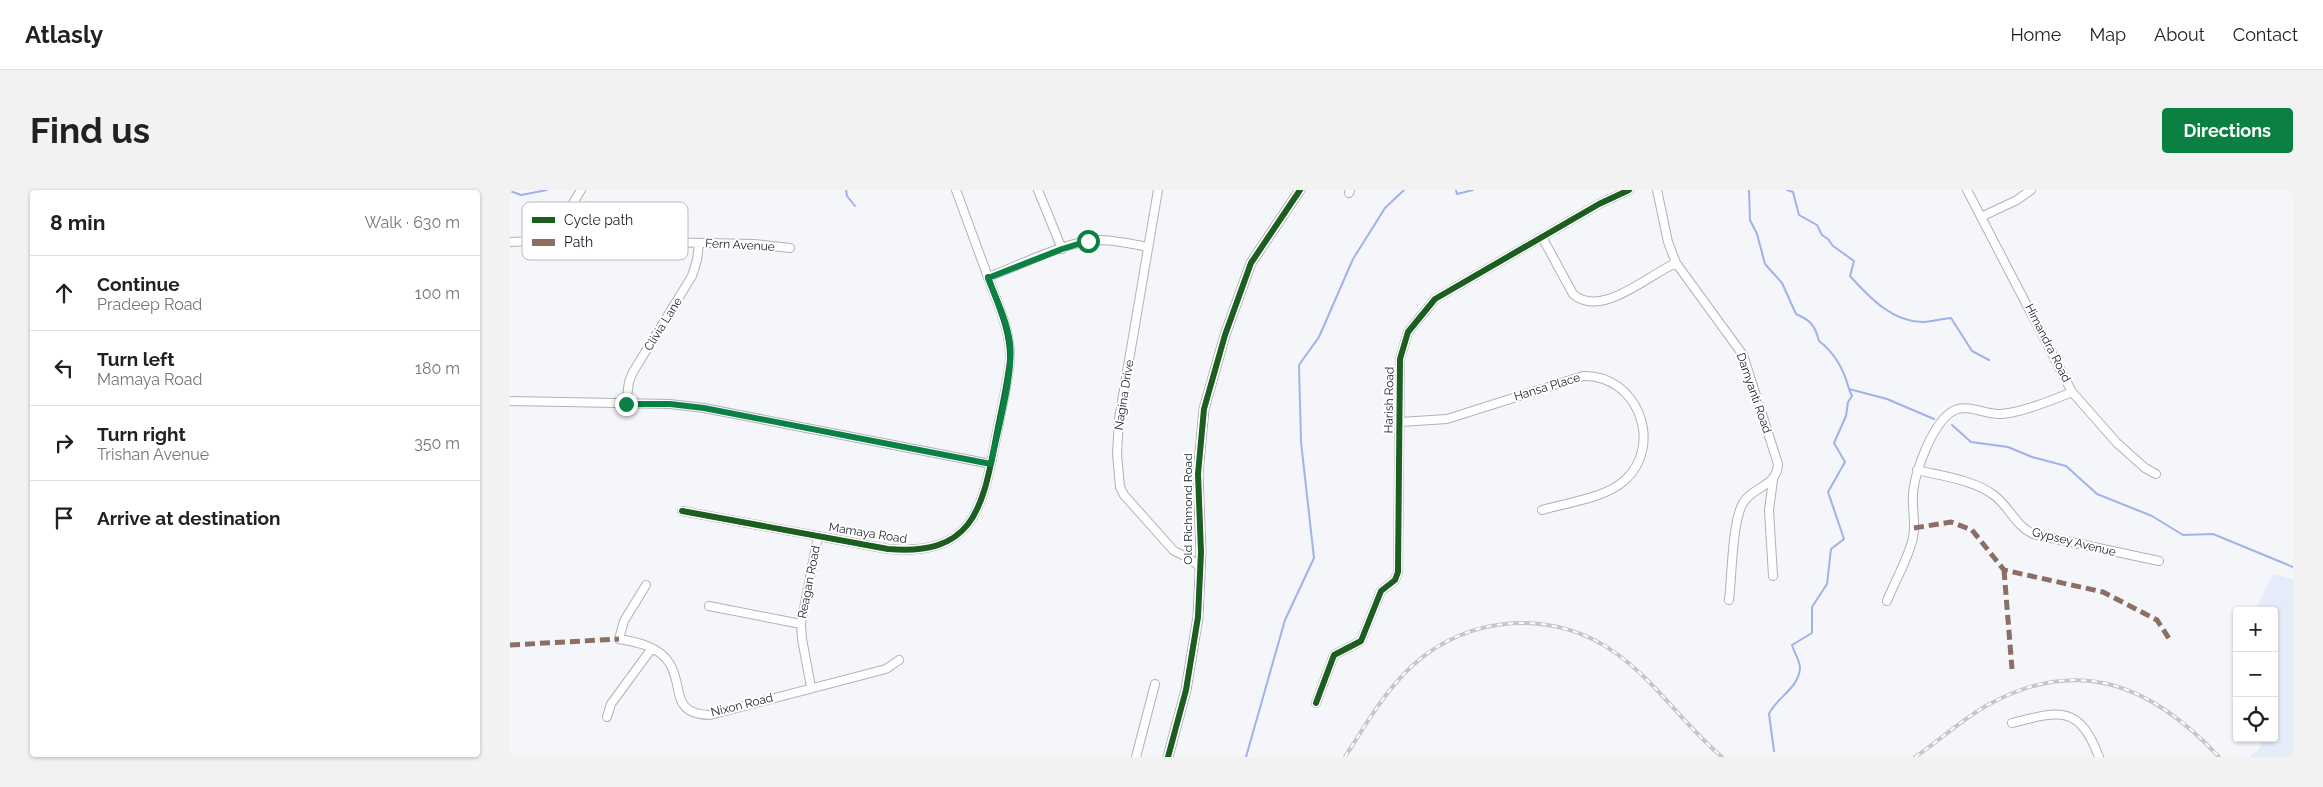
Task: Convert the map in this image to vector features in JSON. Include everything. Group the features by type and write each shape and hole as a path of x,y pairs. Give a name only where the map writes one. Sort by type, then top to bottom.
{"street":[{"path":"574,202 581,190"},
{"name":"Mamaya Road","path":"682,511 910,551 939,545 957,534 976,515 988,483 1008,377 1010,344 1007,328 956,190"},
{"path":"1038,190 1062,249"},
{"name":"Nagina Drive","path":"1158,190 1117,437 1120,487 1132,507 1174,551 1189,558 1200,567"},
{"name":"Old Richmond Road","path":"1168,757 1186,690 1198,617 1200,437 1204,409 1212,375 1251,263 1300,190"},
{"name":"Harish Road","path":"1316,703 1332,659 1340,650 1361,640 1381,591 1397,577 1400,359 1404,342 1413,323 1435,299 1599,204 1629,190"},
{"name":"Damyanti Road","path":"1657,190 1668,242 1676,263 1743,355 1778,464 1773,480 1769,510 1773,576"},
{"name":"Himandra Road","path":"1967,190 2072,392 2117,444 2145,468 2156,474"},
{"path":"1981,217 2018,200 2032,190"},
{"path":"1542,237 1573,294 1578,299 1590,302 1605,302 1676,263"},
{"path":"988,278 1062,249 1097,240 1148,247"},
{"name":"Fern Avenue","path":"688,243 754,244 790,248"},
{"name":"Clivia Lane","path":"626,404 629,382 633,372 692,276 697,260 699,243"},
{"name":"Hansa Place","path":"1400,422 1447,419 1583,376 1597,376 1614,383 1629,395 1639,411 1642,421 1644,442 1638,463 1625,480 1609,490 1542,510"},
{"path":"1887,601 1914,535 1912,494 1922,455 1934,434 1953,411 1964,408 1991,414 2004,414 2051,401 2072,392"},
{"path":"510,401 670,404 704,408 991,464"},
{"name":"Gypsey Avenue","path":"1918,470 1970,484 1990,493 2005,507 2020,526 2033,534 2159,562"},
{"path":"1729,600 1739,512 1751,495 1773,480"},
{"name":"Reagan Road","path":"811,687 801,624 818,536"},
{"name":"Nixon Road","path":"646,585 624,621 619,639 642,643 652,648 670,664 680,701 691,712 700,715 710,715 811,687 886,669 899,660"},
{"path":"709,606 801,624"},
{"path":"607,718 611,704 652,648"},
{"path":"1136,757 1155,684"},
{"path":"2012,723 2055,713 2070,717 2078,721 2099,757"}],"shaded area":[{"path":"2273,574 2293,579 2293,757 2249,757 2258,750 2262,742 2278,742 2278,607 2257,607"}],"waterway":[{"path":"510,191 521,195 547,190"},
{"path":"846,190 847,196 855,206"},
{"path":"1246,757 1285,620 1314,558 1301,442 1299,365 1319,337 1353,259 1385,208 1404,190"},
{"path":"1456,190 1457,194 1473,190"},
{"path":"1749,190 1750,220 1757,234 1765,264 1782,283 1796,314 1805,318 1811,324 1816,331 1819,341 1834,356 1842,369 1849,389 1887,399 1934,419"},
{"path":"1787,190 1793,192 1799,215 1817,225 1822,235 1833,246 1854,261 1850,276 1874,300 1892,313 1913,321 1924,322 1951,318 1972,351 1989,360"},
{"path":"1774,751 1769,714 1772,708 1792,687 1799,675 1800,665 1792,645 1812,633 1812,607 1827,584 1831,549 1844,539 1828,492 1845,462 1834,443 1846,416 1848,402 1852,396 1849,389"},
{"path":"1952,425 1971,442 2008,447 2032,457 2066,466 2097,494 2152,516 2183,535 2213,534 2293,567"}],"railway":[{"path":"1345,757 1384,698 1412,666 1434,649 1459,636 1485,627 1512,623 1540,624 1567,629 1593,639 1617,654 1645,678 1708,745 1722,757"},
{"path":"1915,757 1986,706 2020,690 2052,682 2082,680 2112,685 2140,696 2167,711 2194,732 2219,757"}],"marked path":[{"path":"1914,528 1951,522 1972,530 2004,570 2103,592 2157,620 2170,640"},
{"path":"2004,570 2012,669"},
{"path":"510,645 619,639"}],"cycle path":[{"path":"1168,757 1186,690 1198,617 1201,552 1198,474 1204,409 1225,335 1251,263 1300,190"},
{"path":"1316,703 1334,655 1361,641 1381,591 1395,580 1398,572 1400,359 1408,332 1435,299 1599,204 1629,190"},
{"path":"682,511 888,549 916,549 938,545 955,537 968,524 977,509 984,490 1009,370 1010,349 1006,328 988,277"}],"route":[{"path":"626,404 670,404 704,408 991,464 1008,377 1010,344 1007,328 988,278 1062,249 1088,241"}]}
